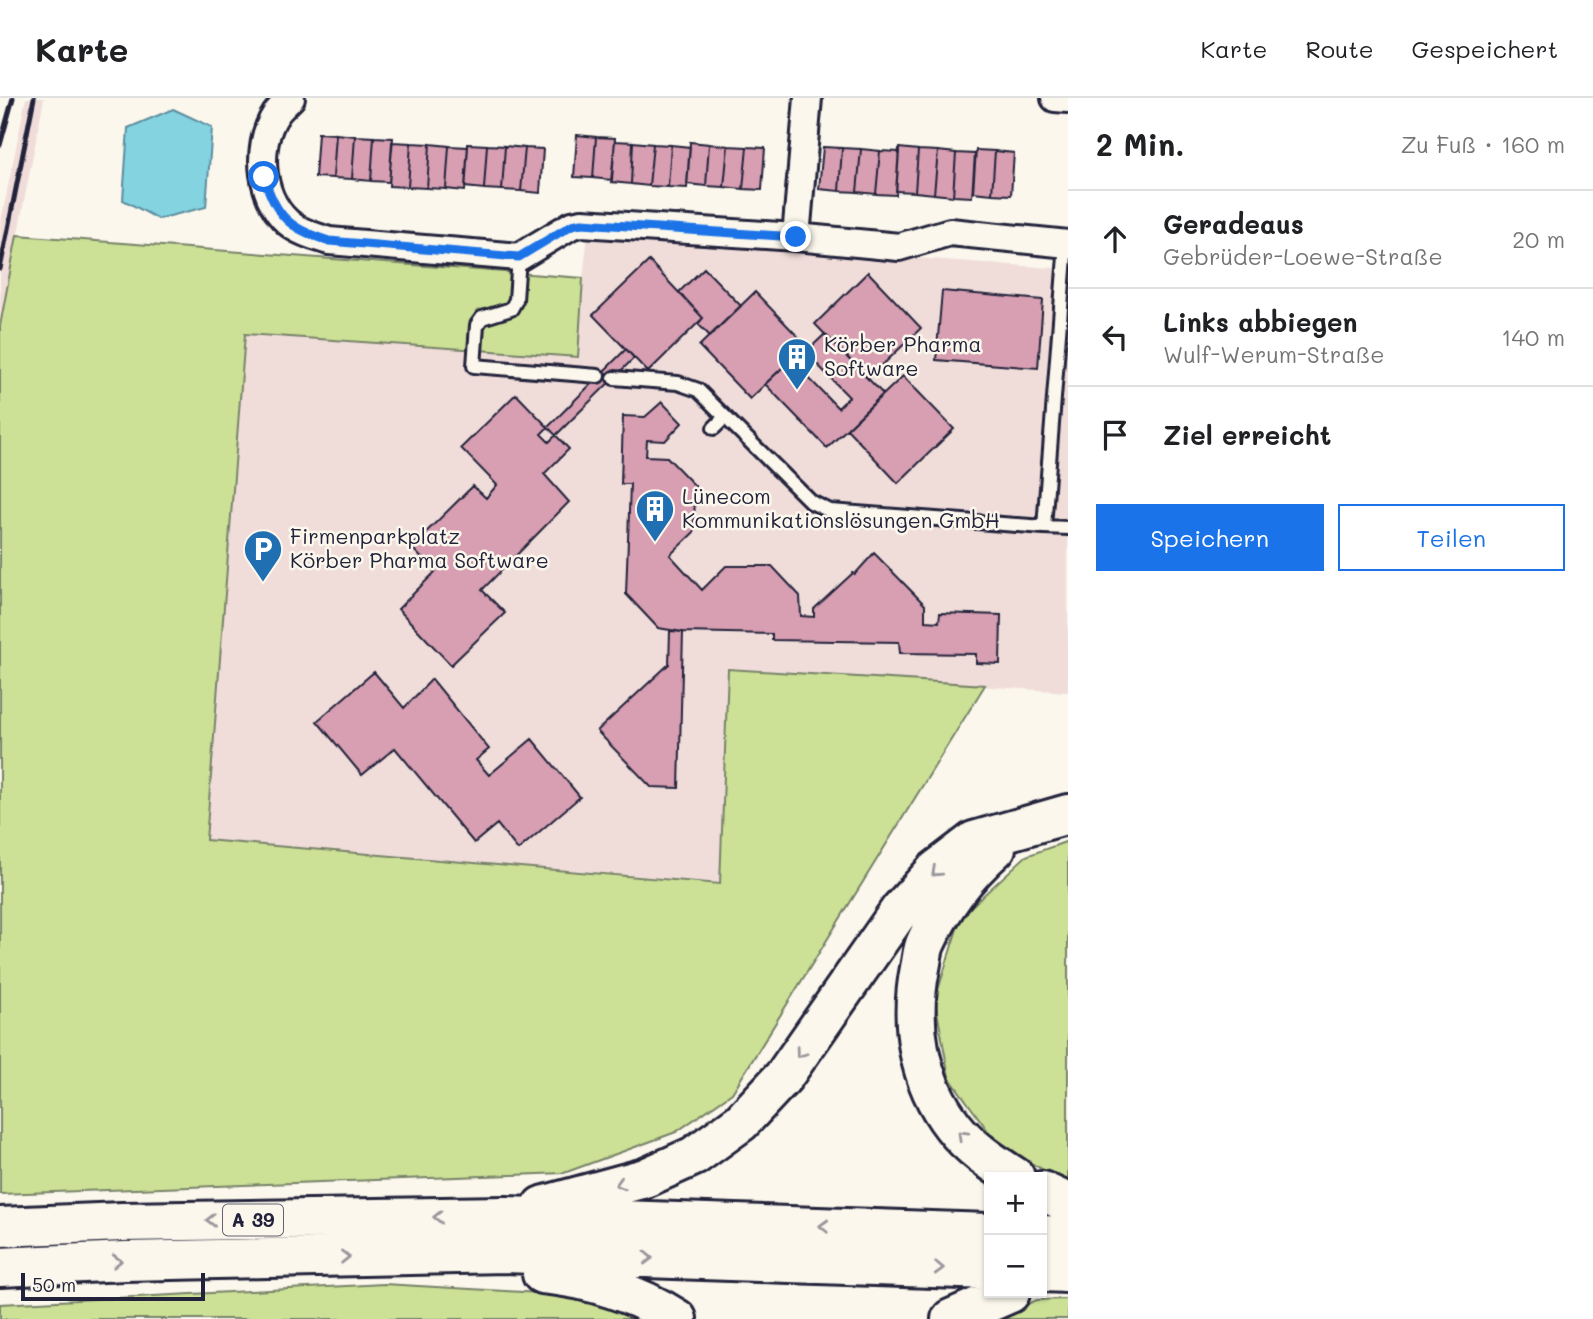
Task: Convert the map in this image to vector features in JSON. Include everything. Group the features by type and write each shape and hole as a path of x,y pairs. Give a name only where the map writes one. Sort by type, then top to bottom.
{"highway":[{"path":"506,1216 645,1178 694,1156 741,1122 784,1076 900,910 936,870 974,841 1068,814"},
{"path":"1007,1172 987,1159 953,1126 931,1088 916,1042 914,996 925,945 945,906 975,867 1016,829"},
{"path":"1047,1193 1068,1203"},
{"name":"A 39","path":"0,1227 122,1222 506,1216 984,1233"},
{"path":"1047,1246 1057,1267"},
{"name":"A 39","path":"0,1267 125,1261 505,1253 984,1270"},
{"path":"384,1256 388,1259 560,1275 614,1289 677,1319"},
{"path":"951,1319 999,1298"}],"street":[{"path":"290,98 276,114 267,132 262,154 264,177 270,198 279,213 292,226 306,234 329,241 519,257 572,225 582,223 796,237 899,247 950,232 1067,236"},
{"path":"796,237 808,98"},
{"path":"1055,98 1068,99"}],"lane":[{"path":"1044,527 1067,236"},
{"path":"519,257 516,300 511,309 481,318 477,324 474,366 598,376"},
{"path":"614,378 678,383 698,390 811,502 830,511 1068,528"},
{"path":"714,428 725,417"}],"shaded area":[{"path":"26,98 44,98 0,326 0,226"},
{"path":"588,234 1068,269 1068,692 728,669 721,884 206,840 251,253 583,278"}],"green space":[{"path":"17,235 583,278 578,357 245,334 206,840 720,884 728,669 985,685 732,1093 676,1132 564,1173 0,1194 0,326"},
{"path":"1068,841 1068,1183 999,1146 949,1077 935,1000 961,916 1026,856"},
{"path":"384,1284 559,1294 607,1305 641,1319 0,1319 0,1304"},
{"path":"1068,1299 1068,1319 992,1319 1037,1300"}],"water":[{"path":"173,109 212,127 206,207 158,219 123,200 128,128"}],"building":[{"path":"318,133 336,134 333,178 315,177"},
{"path":"336,134 355,136 352,179 333,178"},
{"path":"577,135 596,137 593,178 574,177"},
{"path":"355,136 374,137 371,181 352,179"},
{"path":"374,137 393,138 389,182 371,181"},
{"path":"596,137 615,138 612,180 593,178"},
{"path":"615,141 633,142 631,184 611,182"},
{"path":"392,142 411,143 408,187 389,186"},
{"path":"633,142 653,144 649,186 631,184"},
{"path":"690,142 709,144 706,186 687,184"},
{"path":"411,143 430,144 427,188 408,187"},
{"path":"430,144 449,146 446,189 427,188"},
{"path":"468,144 487,145 484,189 465,187"},
{"path":"653,144 671,145 668,187 649,186"},
{"path":"709,144 728,146 724,187 706,186"},
{"path":"487,145 505,146 502,190 484,189"},
{"path":"671,145 690,147 687,188 668,187"},
{"path":"449,146 468,147 465,191 446,189"},
{"path":"505,146 525,148 521,191 502,190"},
{"path":"728,146 747,147 743,189 724,187"},
{"path":"747,147 765,148 762,190 743,189"},
{"path":"823,147 842,148 839,191 819,189"},
{"path":"525,148 543,149 540,193 521,191"},
{"path":"842,148 861,149 857,192 839,191"},
{"path":"899,148 918,150 915,192 896,191"},
{"path":"861,149 880,151 876,194 857,192"},
{"path":"918,150 938,151 934,194 915,192"},
{"path":"976,150 995,151 992,194 973,192"},
{"path":"880,151 899,152 896,195 876,194"},
{"path":"938,151 956,153 953,196 934,194"},
{"path":"995,151 1014,153 1011,195 992,194"},
{"path":"956,153 975,154 972,197 953,196"},
{"path":"649,261 703,318 648,372 593,315"},
{"path":"704,268 741,306 710,336 698,324 703,318 679,292"},
{"path":"868,272 921,328 868,379 815,324"},
{"path":"942,291 1043,300 1038,368 936,360"},
{"path":"755,292 806,345 750,399 699,346"},
{"name":"Körber Pharma Software","path":"825,334 883,394 827,448 765,384 802,349 805,353","holes":["813,360 849,397 838,408 802,371"]},
{"path":"626,349 634,358 549,442 541,434"},
{"path":"903,376 954,429 898,483 847,429"},
{"path":"516,394 569,449 544,474 569,502 482,590 505,613 451,665 398,609 435,572 411,547 473,486 486,498 497,485 461,448"},
{"name":"Lünecom Kommunikationslösungen GmbH","path":"662,402 682,423 665,441 647,440 646,456 667,457 695,486 694,532 670,555 702,590 726,566 772,566 800,596 801,616 814,617 814,609 855,574 874,553 925,605 925,621 939,622 940,613 1001,615 1000,664 976,663 976,654 900,653 899,642 772,640 772,634 683,632 658,628 626,594 630,484 621,484 623,416 645,417"},
{"path":"670,631 683,632 679,788 651,787 597,731 669,664"},
{"path":"374,672 404,708 432,679 489,749 476,760 489,775 532,739 580,797 518,850 497,824 474,843 395,748 362,775 317,721"}],"railway":[{"path":"0,145 13,98"},
{"path":"0,269 34,98"}],"place":[{"name":"Körber Pharma Software","path":"797,391"},
{"name":"Lünecom Kommunikationslösungen GmbH","path":"655,543"},
{"name":"Firmenparkplatz Körber Pharma Software","path":"263,583"}],"route":[{"path":"264,177 270,198 279,213 292,226 306,234 329,241 519,257 572,225 582,223 796,237"}]}
